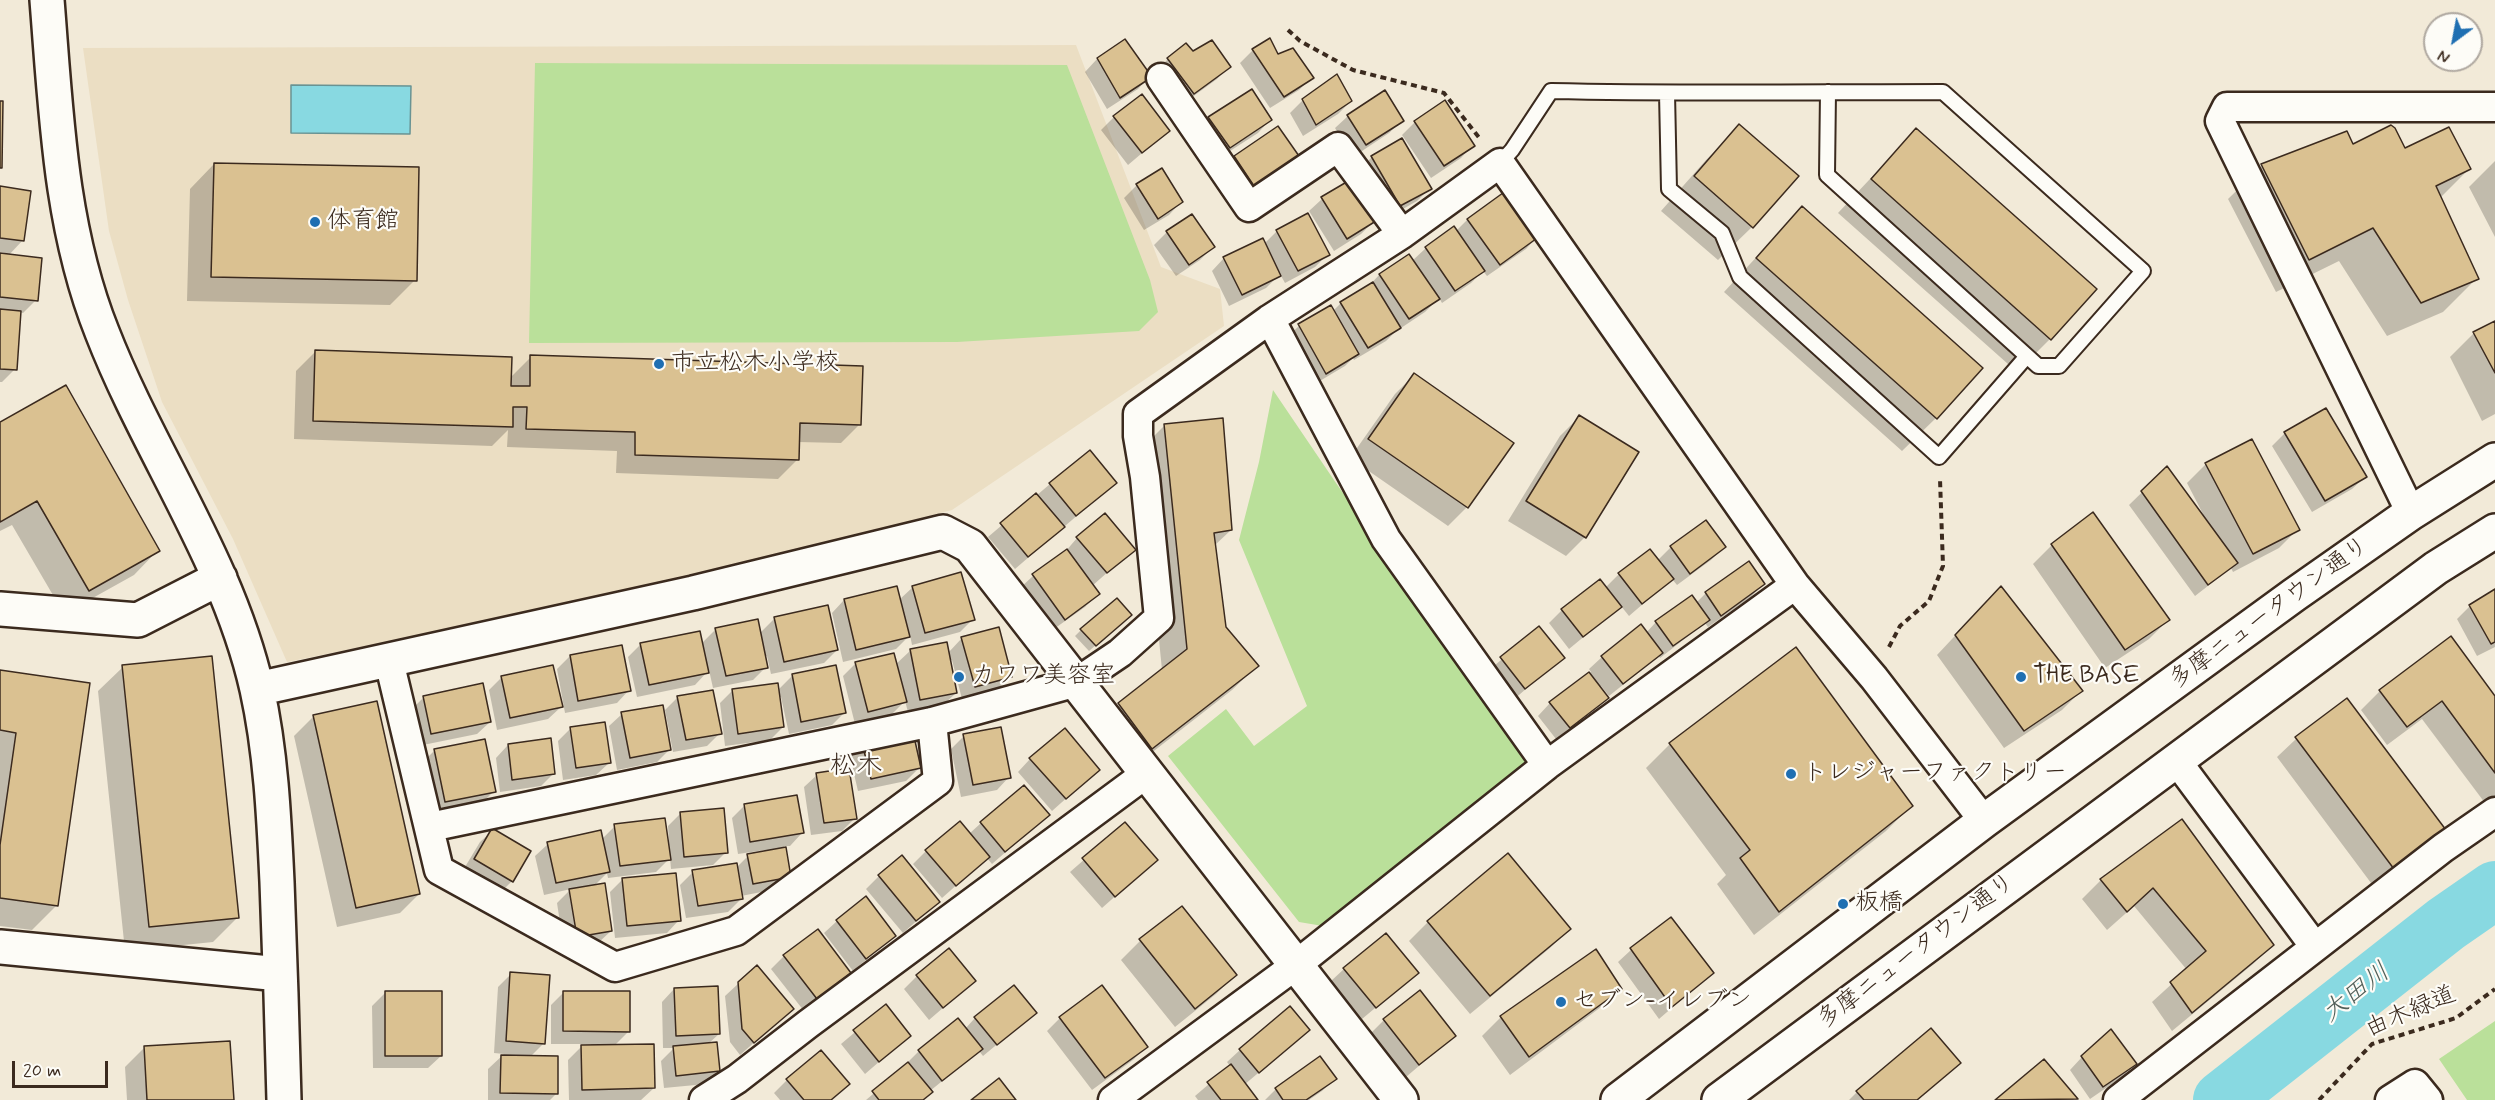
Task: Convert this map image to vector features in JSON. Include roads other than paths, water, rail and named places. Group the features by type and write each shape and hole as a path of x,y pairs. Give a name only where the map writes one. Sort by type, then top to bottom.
{"street":[{"path":"47,0 57,134 66,197 83,272 100,330 128,394 220,578 257,689 272,787 284,1100"},
{"path":"1161,78 1249,207 1338,147 1402,234"},
{"path":"2411,513 2220,121 2227,107 2495,107"},
{"path":"430,827 932,722 1077,682 1120,653 1159,618 1145,477 1138,436 1138,414 1270,319 1402,234 1500,163 1795,585 1874,678 1984,822"},
{"path":"1270,319 1386,539 1547,765"},
{"name":"多摩ニュータウン通り","path":"1617,1100 1984,822 2294,595 2411,513 2495,460"},
{"name":"多摩ニュータウン通り","path":"1719,1100 2436,567 2495,531"},
{"path":"257,689 693,593 943,532 970,546 1401,1100"},
{"path":"0,609 138,620 220,578"},
{"path":"1113,1100 1296,965 1547,765 1795,585"},
{"path":"389,661 439,870 615,967 736,932 938,781 932,722"},
{"path":"2176,760 2315,947"},
{"path":"704,1100 737,1079 1147,773"},
{"path":"2118,1100 2443,848 2495,812"},
{"path":"0,947 280,974"},
{"path":"2390,1100 2415,1084 2428,1100"}],"lane":[{"path":"1500,163 1512,150 1551,92 1667,93 1828,92 1943,92 2142,271 2059,366 2038,366 1827,175 1828,92"},
{"path":"1667,93 1669,189 1722,232 1740,277 1939,457 2027,356"}],"water":[{"path":"291,85 411,86 410,134 291,133"}],"waterway":[{"name":"大田川","path":"2222,1100 2446,924 2495,890"}],"place":[{"name":"体育館","path":"315,222"},
{"name":"市立松木小学校","path":"659,364"},
{"name":"カワワ美容室","path":"959,677"},
{"name":"THE BASE","path":"2021,677"},
{"name":"トレジャーファクトリー","path":"1791,774"},
{"name":"板橋","path":"1843,904"},
{"name":"セブン-イレブン","path":"1561,1002"}],"district":[{"name":"松木","path":"856,768"}]}
